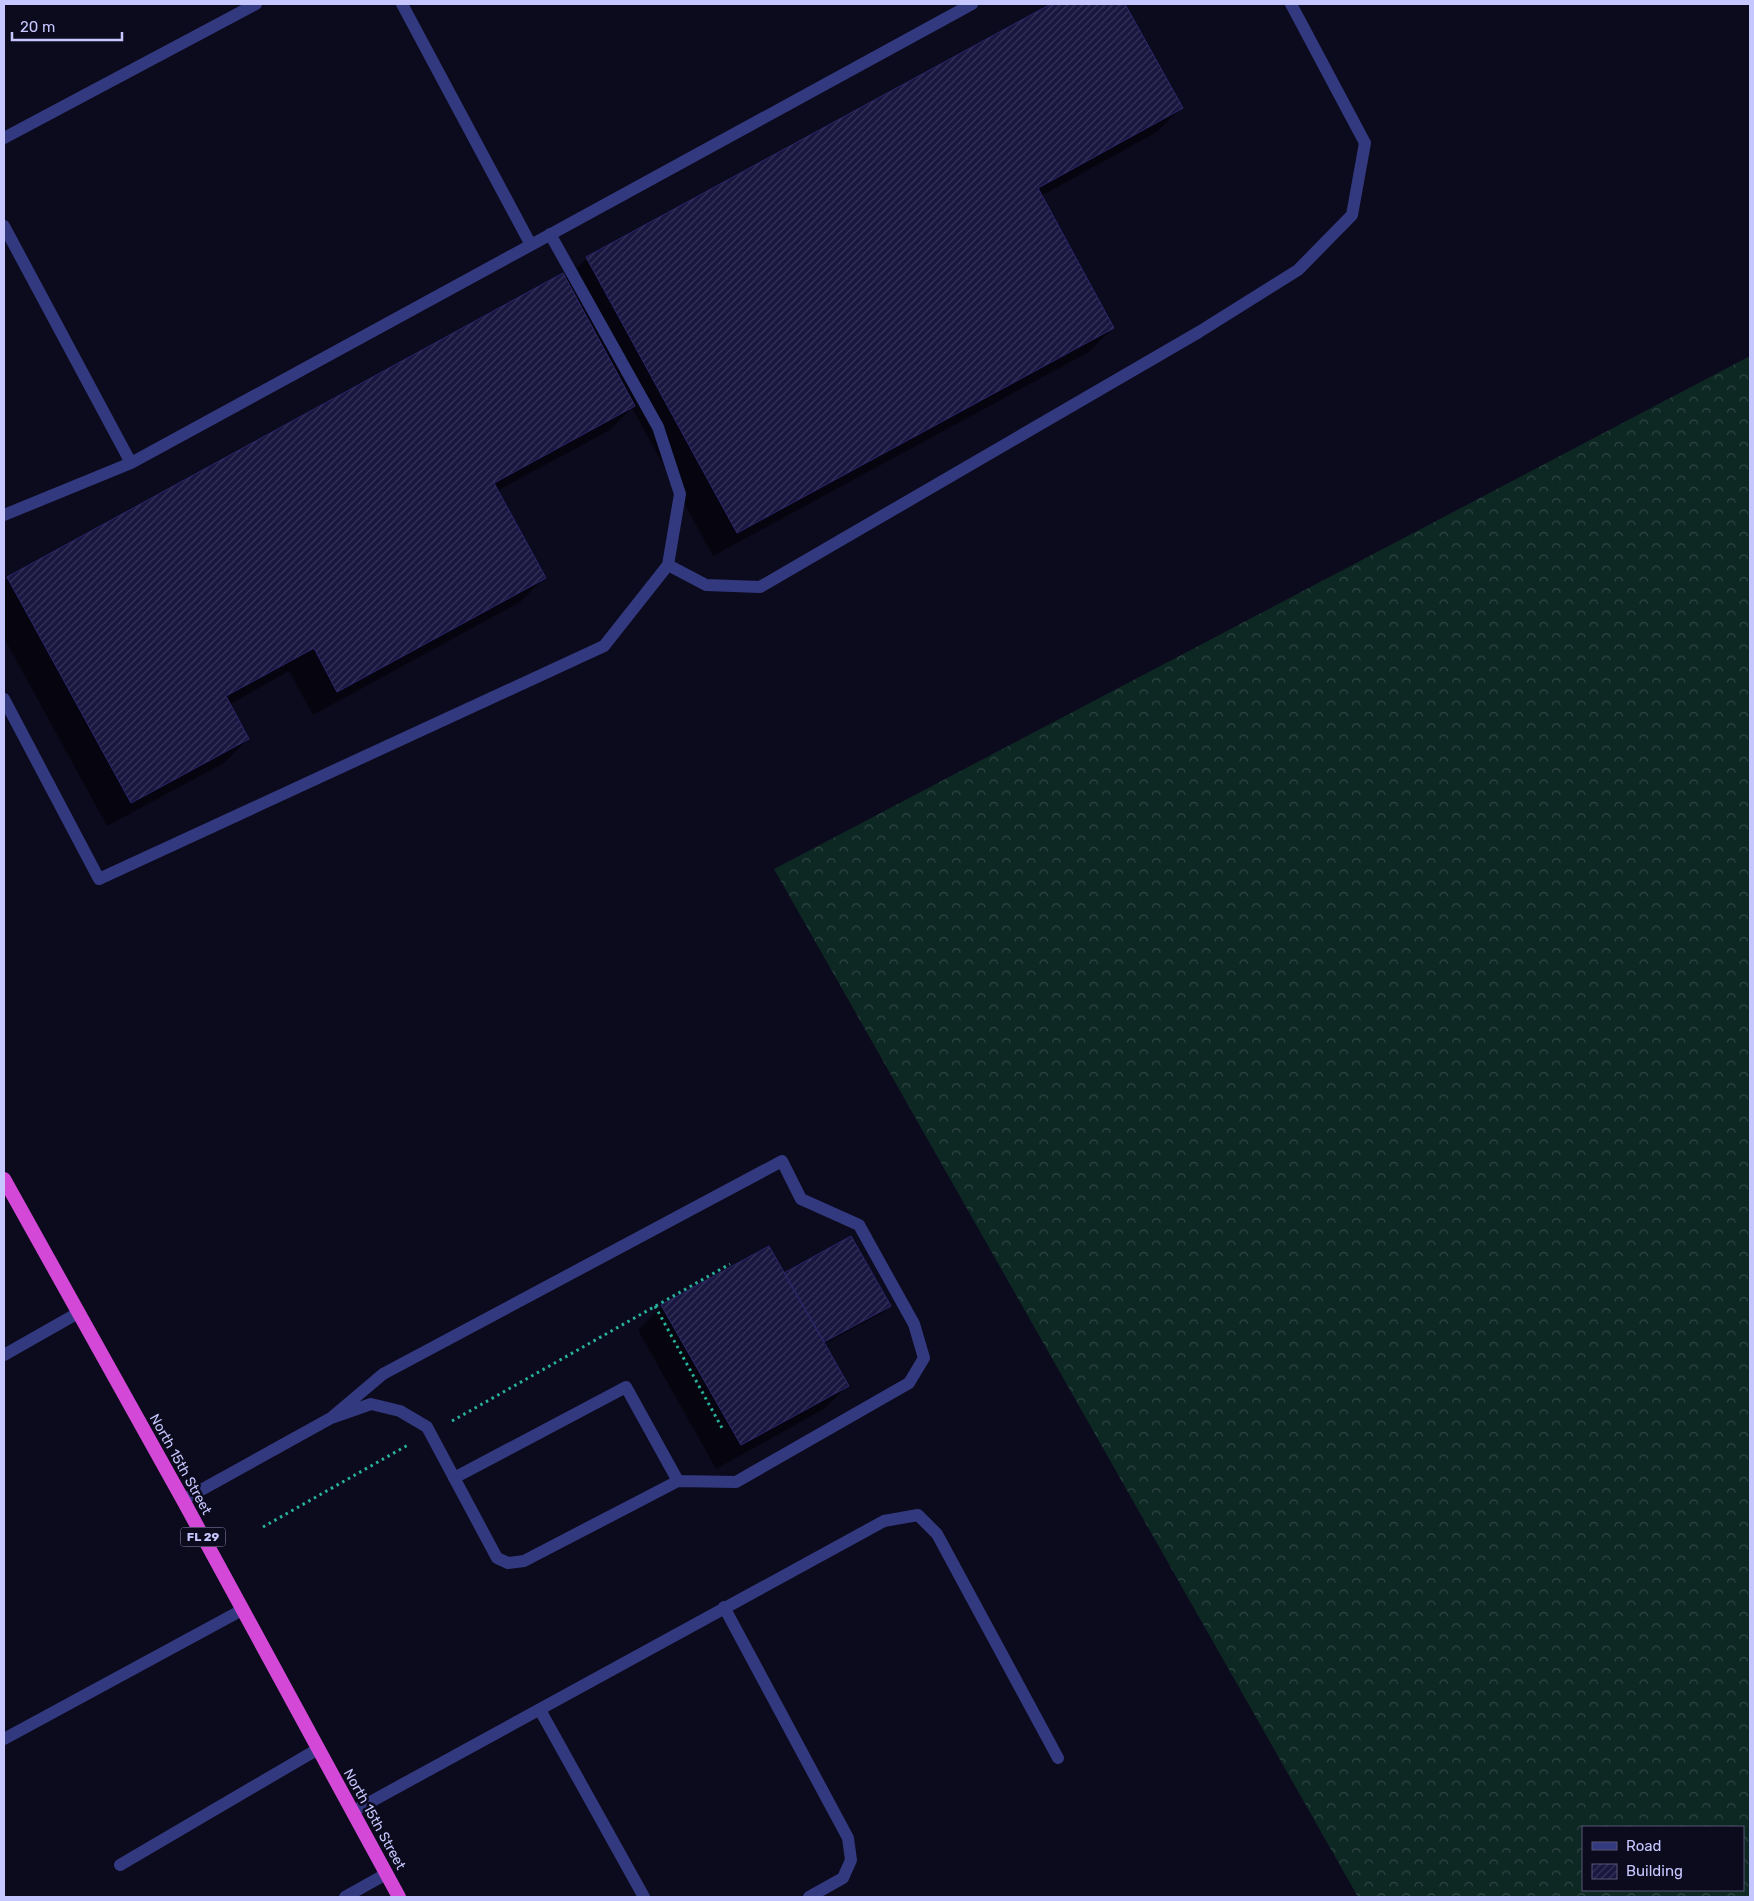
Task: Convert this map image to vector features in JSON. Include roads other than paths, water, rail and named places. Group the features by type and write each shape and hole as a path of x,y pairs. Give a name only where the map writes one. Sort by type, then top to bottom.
{"highway":[{"name":"North 15th Street","path":"4,1179 183,1500 399,1897"}],"street":[{"path":"4,138 256,4"},
{"path":"402,4 531,245"},
{"path":"4,515 131,463 972,4"},
{"path":"668,565 706,585 760,587 1190,338 1298,270 1352,215 1365,143 1291,4"},
{"path":"4,226 131,463"},
{"path":"4,699 98,879 604,646 668,565 680,494 658,427 550,234"},
{"path":"183,1500 331,1418 371,1404 400,1411 427,1427 497,1558 508,1563 524,1561 678,1481 736,1482 909,1384 924,1358 914,1324 860,1225 801,1199 782,1161 383,1374 331,1418"},
{"path":"4,1355 78,1313"},
{"path":"454,1478 626,1387 678,1481"},
{"path":"352,1812 884,1521 918,1515 937,1534 1058,1758"},
{"path":"724,1607 848,1838 851,1860 843,1878 808,1897"},
{"path":"4,1739 242,1610"},
{"path":"540,1710 644,1897"},
{"path":"120,1865 318,1749"},
{"path":"345,1897 386,1874"}]}
